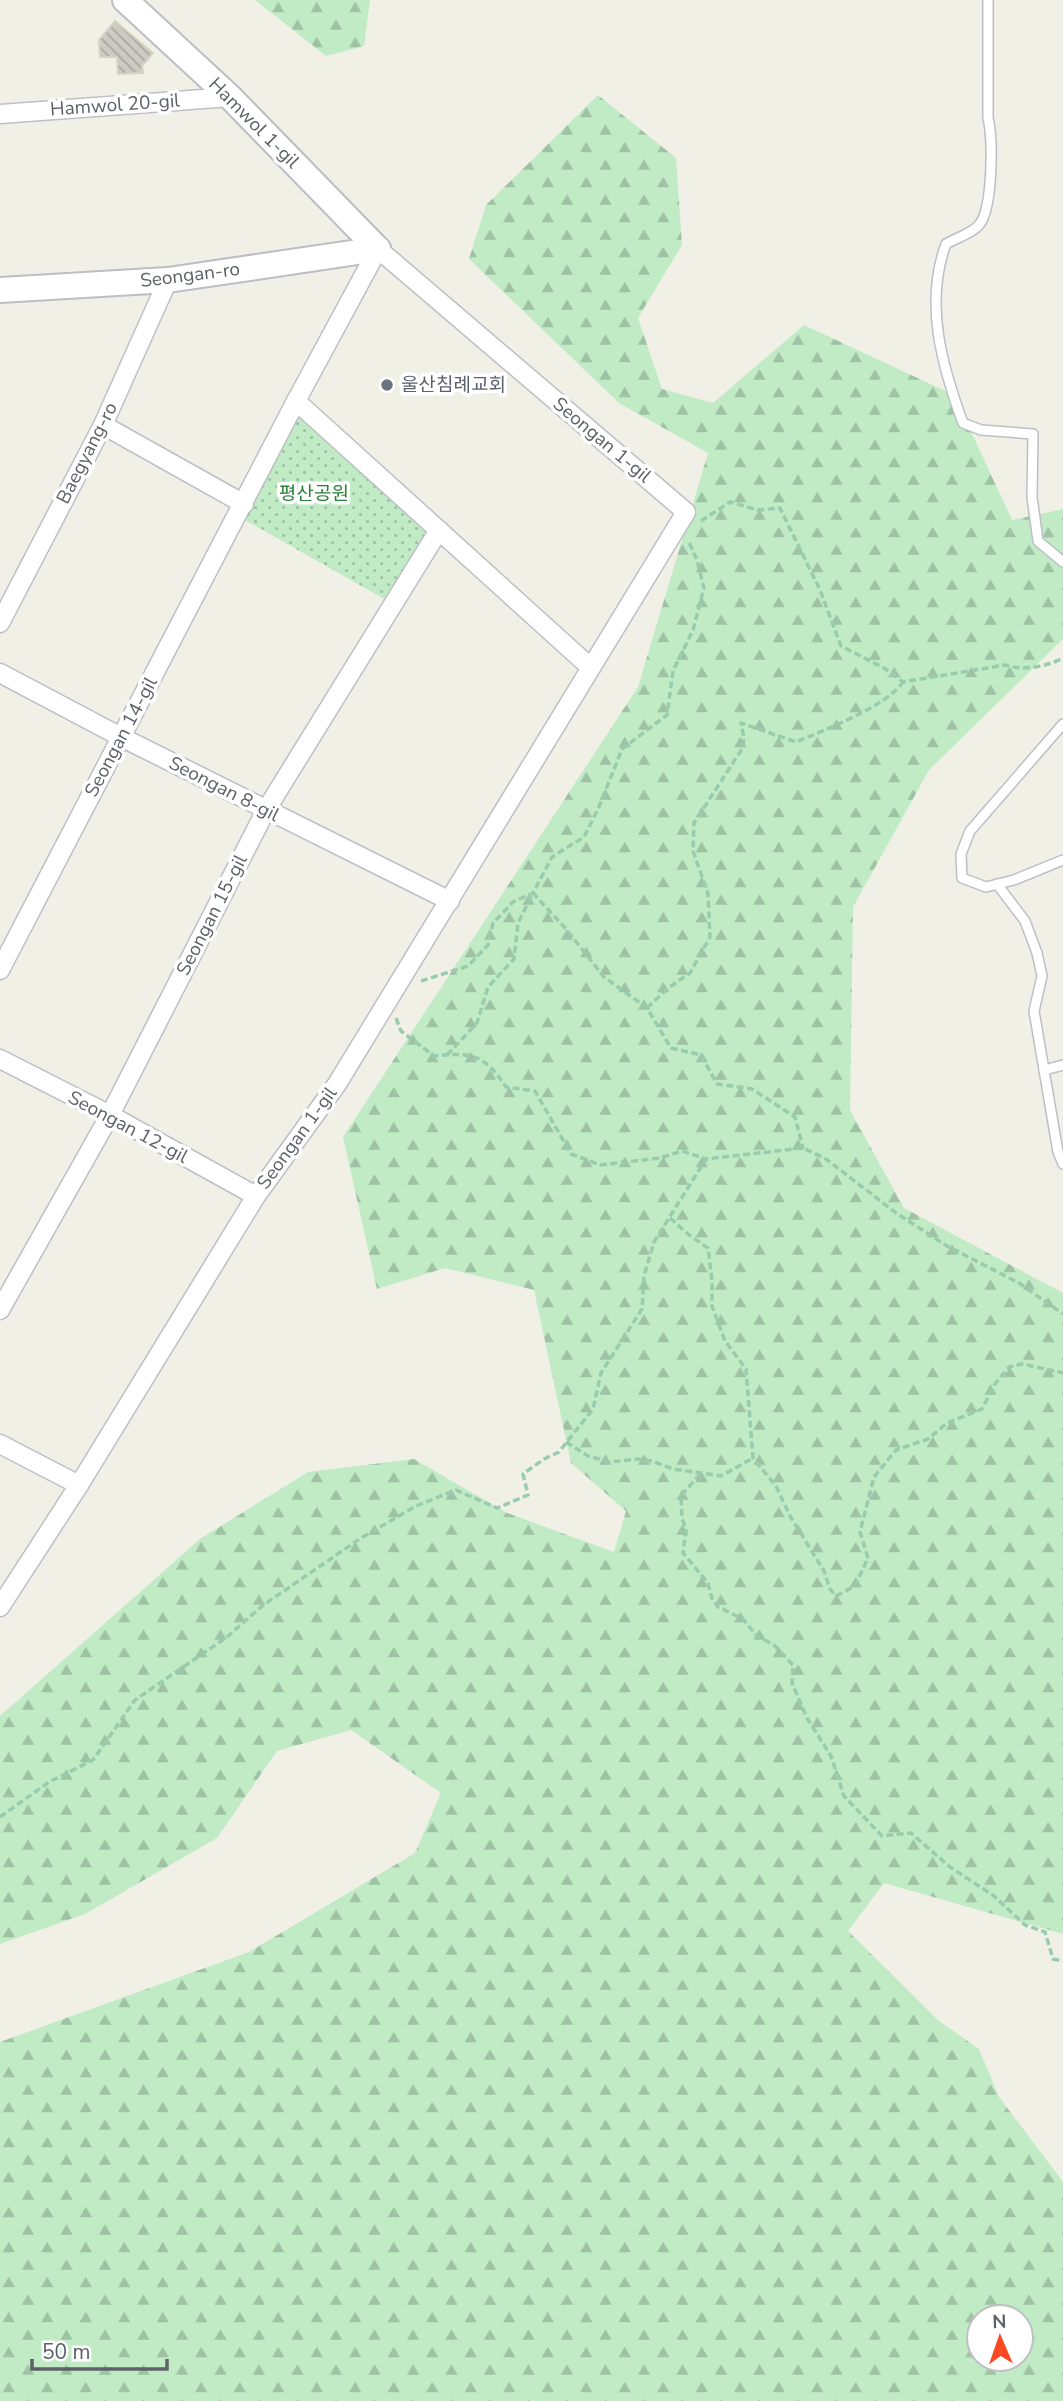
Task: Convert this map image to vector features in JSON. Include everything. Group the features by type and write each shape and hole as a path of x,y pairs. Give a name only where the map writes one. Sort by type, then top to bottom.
{"street":[{"name":"Hamwol 1-gil","path":"125,0 230,97 378,249"},
{"name":"Hamwol 20-gil","path":"0,114 230,97"},
{"name":"Seongan-ro","path":"0,290 168,280 378,249"},
{"name":"Seongan 14-gil","path":"0,970 378,249"},
{"name":"Seongan 1-gil","path":"0,1607 79,1485 256,1196 337,1084 590,667 679,529 686,512 378,249"},
{"name":"Baegyang-ro","path":"0,622 103,425 168,280"},
{"path":"296,401 590,667"},
{"path":"103,425 244,504"},
{"name":"Seongan 15-gil","path":"0,1310 110,1115 266,810 439,530"},
{"name":"Seongan 8-gil","path":"0,673 121,737 450,901"},
{"name":"Seongan 12-gil","path":"0,1059 110,1115 256,1196"},
{"path":"0,1444 79,1485"}],"lane":[{"path":"988,0 988,118 992,136 988,196 982,222 975,229 946,244 942,256 935,308 940,350 962,423 981,430 1033,434 1032,497 1038,541 1063,562"},
{"path":"1063,724 970,831 961,854 962,878 986,887 1014,880 1063,860"},
{"path":"997,884 1025,921 1037,953 1042,976 1034,1011 1058,1152 1063,1164"},
{"path":"1044,1070 1063,1065"}],"path":[{"path":"447,1055 477,1023 488,987 514,959 518,923 552,857 583,837 599,807 622,749 667,715 673,671 693,630 704,588 692,544 679,529 711,517 730,502 758,510 780,508 820,590 841,646 884,668 903,682 1005,665 1018,670 1052,664 1063,658"},
{"path":"647,1008 667,989 690,973 710,937 708,894 693,851 694,823 742,749 744,738 741,723 796,742 873,705 898,690 903,682"},
{"path":"415,986 423,979 468,966 488,945 493,923 513,902 534,894"},
{"path":"534,894 604,977 647,1008 671,1048 701,1055 717,1084 752,1089 794,1117 803,1148"},
{"path":"388,1000 401,1031 434,1056 466,1053 492,1067 506,1087 535,1091 570,1154 600,1166 660,1158 682,1151 706,1159 803,1148 826,1159 895,1213 936,1239 1018,1283 1063,1314"},
{"path":"0,1817 49,1782 93,1760 135,1700 226,1637 262,1606 361,1538 416,1506 456,1490 497,1508 528,1495 523,1474 559,1452 593,1409 601,1373 642,1309 644,1276 654,1242 706,1159"},
{"path":"670,1218 689,1236 708,1248 712,1306 724,1341 746,1369 753,1458 776,1486 836,1596 855,1586 868,1558 860,1532 874,1477 896,1450 928,1439 947,1423 982,1409 995,1384 1009,1367 1022,1364 1063,1373"},
{"path":"566,1442 588,1457 610,1462 638,1459 673,1469 721,1476 753,1458"},
{"path":"700,1474 681,1496 682,1518 687,1530 683,1553 709,1583 712,1599 718,1607 743,1619 756,1635 775,1646 793,1665 792,1683 807,1718 831,1756 844,1796 882,1836 911,1833 950,1867 994,1896 1025,1925 1045,1932 1053,1959 1063,1962"}],"green space":[{"path":"255,0 370,0 364,46 326,56"},
{"path":"598,95 676,158 682,245 638,318 662,389 713,403 804,325 954,395 1012,520 1063,509 1063,639 929,770 853,907 850,1110 904,1208 1063,1293 1063,1934 884,1883 848,1931 939,2021 979,2049 999,2097 1063,2182 1063,2401 0,2401 0,2042 249,1952 415,1853 441,1793 351,1730 277,1751 217,1838 85,1914 0,1944 0,1716 200,1539 308,1472 414,1459 507,1513 614,1552 626,1511 571,1463 534,1290 445,1268 377,1289 343,1137 638,687 708,453 619,403 469,259 486,205"},
{"name":"평산공원","path":"296,401 439,530 393,604 238,516"}],"building":[{"path":"115,21 153,53 142,66 143,73 118,74 117,57 100,57 99,40"}],"place":[{"name":"울산침례교회","path":"387,385"}]}
